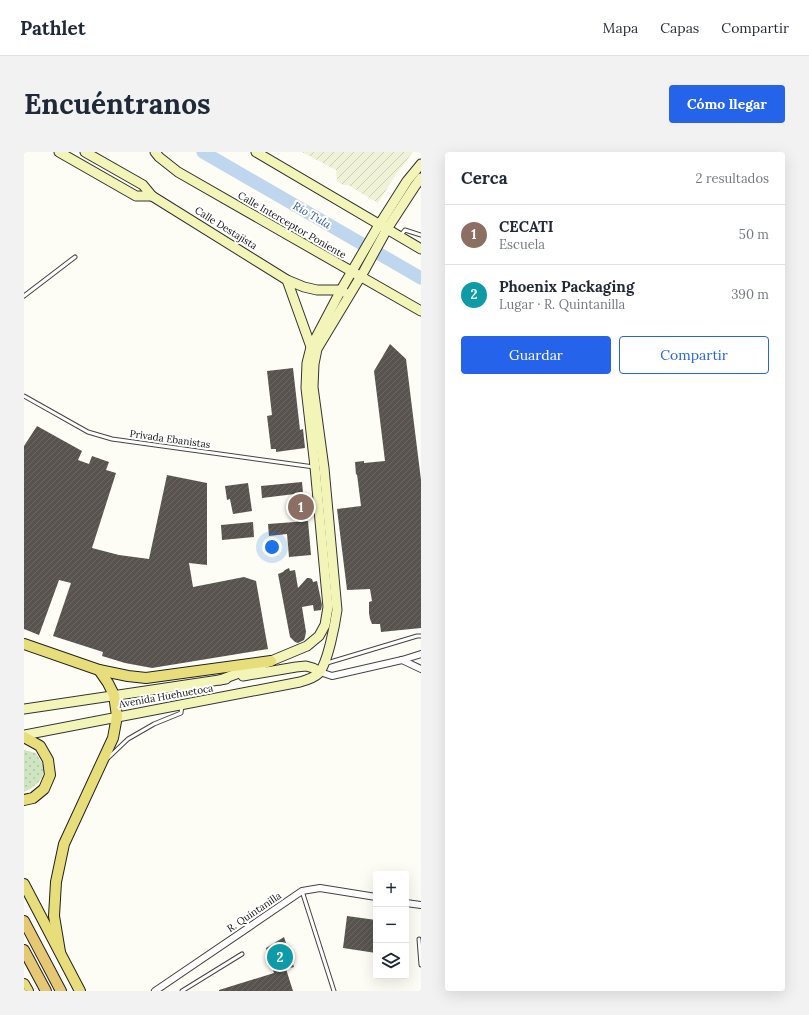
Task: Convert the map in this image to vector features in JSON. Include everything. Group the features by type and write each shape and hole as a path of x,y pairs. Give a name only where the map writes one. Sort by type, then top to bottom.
{"highway":[{"path":"24,921 61,991"},
{"path":"24,950 46,991"}],"main road":[{"name":"Calle Destajista","path":"59,152 74,156 136,196 152,196"},
{"name":"Calle Destajista","path":"85,152 143,184 152,196 287,280 304,287 317,290 345,292"},
{"name":"Calle Interceptor Poniente","path":"155,152 178,172 358,271 421,311"},
{"path":"256,152 382,229 421,249"},
{"path":"314,348 382,229 408,180 421,164"},
{"path":"382,229 421,178"},
{"path":"220,680 307,646 319,636 325,625 328,608 320,468 313,387 314,348 287,280"},
{"path":"220,680 306,666 320,672 325,663 337,610 320,468"},
{"path":"24,644 99,670 146,678 270,661"},
{"path":"60,952 54,916 56,882 62,852 64,844 112,738 117,716 114,695 99,670"},
{"name":"Avenida Huehuetoca","path":"24,736 117,716 300,682 312,678 320,672"},
{"name":"Avenida Huehuetoca","path":"24,709 220,680"},
{"path":"24,736 40,746 48,760 50,775 44,789 33,798 24,800"},
{"path":"24,884 80,991"},
{"path":"24,984 28,991"}],"street":[{"path":"320,672 332,676 402,660 421,654"},
{"path":"402,660 421,669"},
{"name":"R. Quintanilla","path":"155,991 302,891 320,888 373,897"},
{"path":"409,903 421,905"}],"lane":[{"path":"400,237 406,230 421,235"},
{"path":"24,296 75,257"},
{"name":"Privada Ebanistas","path":"24,396 88,432 112,439 320,468"},
{"path":"325,663 421,636"},
{"path":"101,765 128,739 154,724 181,713 182,705"},
{"path":"302,891 334,991"},
{"path":"419,939 421,964"},
{"path":"182,991 242,954"}],"green space":[{"path":"302,152 413,152 397,173 378,203 348,185 343,185 337,181 336,170"},
{"path":"24,750 36,753 43,765 44,770 39,782 24,792"}],"building":[{"path":"390,344 406,359 421,480 421,628 381,632 380,624 372,624 370,619 369,602 372,601 370,589 347,590 337,509 361,506 355,462 364,461 364,463 385,461 374,371"},
{"path":"293,368 300,430 303,429 305,448 276,452 276,449 271,449 267,416 272,415 267,371"},
{"path":"37,426 82,451 78,460 89,464 92,456 109,462 106,470 116,473 92,548 119,555 149,559 167,475 207,483 207,565 189,563 193,587 244,577 256,581 268,649 152,668 125,663 102,656 103,652 53,636 71,583 59,580 39,635 24,629 24,446"},
{"path":"302,482 303,493 262,498 261,486"},
{"path":"248,483 252,511 233,514 230,499 227,500 225,486"},
{"path":"308,521 311,555 289,557 287,534 269,536 268,524"},
{"path":"253,522 254,537 222,540 221,525"},
{"path":"289,568 290,571 295,570 298,588 307,578 312,579 313,582 317,581 322,605 321,610 314,611 313,605 302,607 306,632 304,640 298,643 290,637 278,574"},
{"path":"347,916 373,920 373,953 343,948"},
{"path":"284,937 294,967 286,969 293,991 219,991 274,973 266,948"}],"waterway":[{"name":"Río Tula","path":"203,152 421,278"}],"place":[{"name":"CECATI","path":"301,507"},
{"name":"Phoenix Packaging","path":"280,957"}]}
